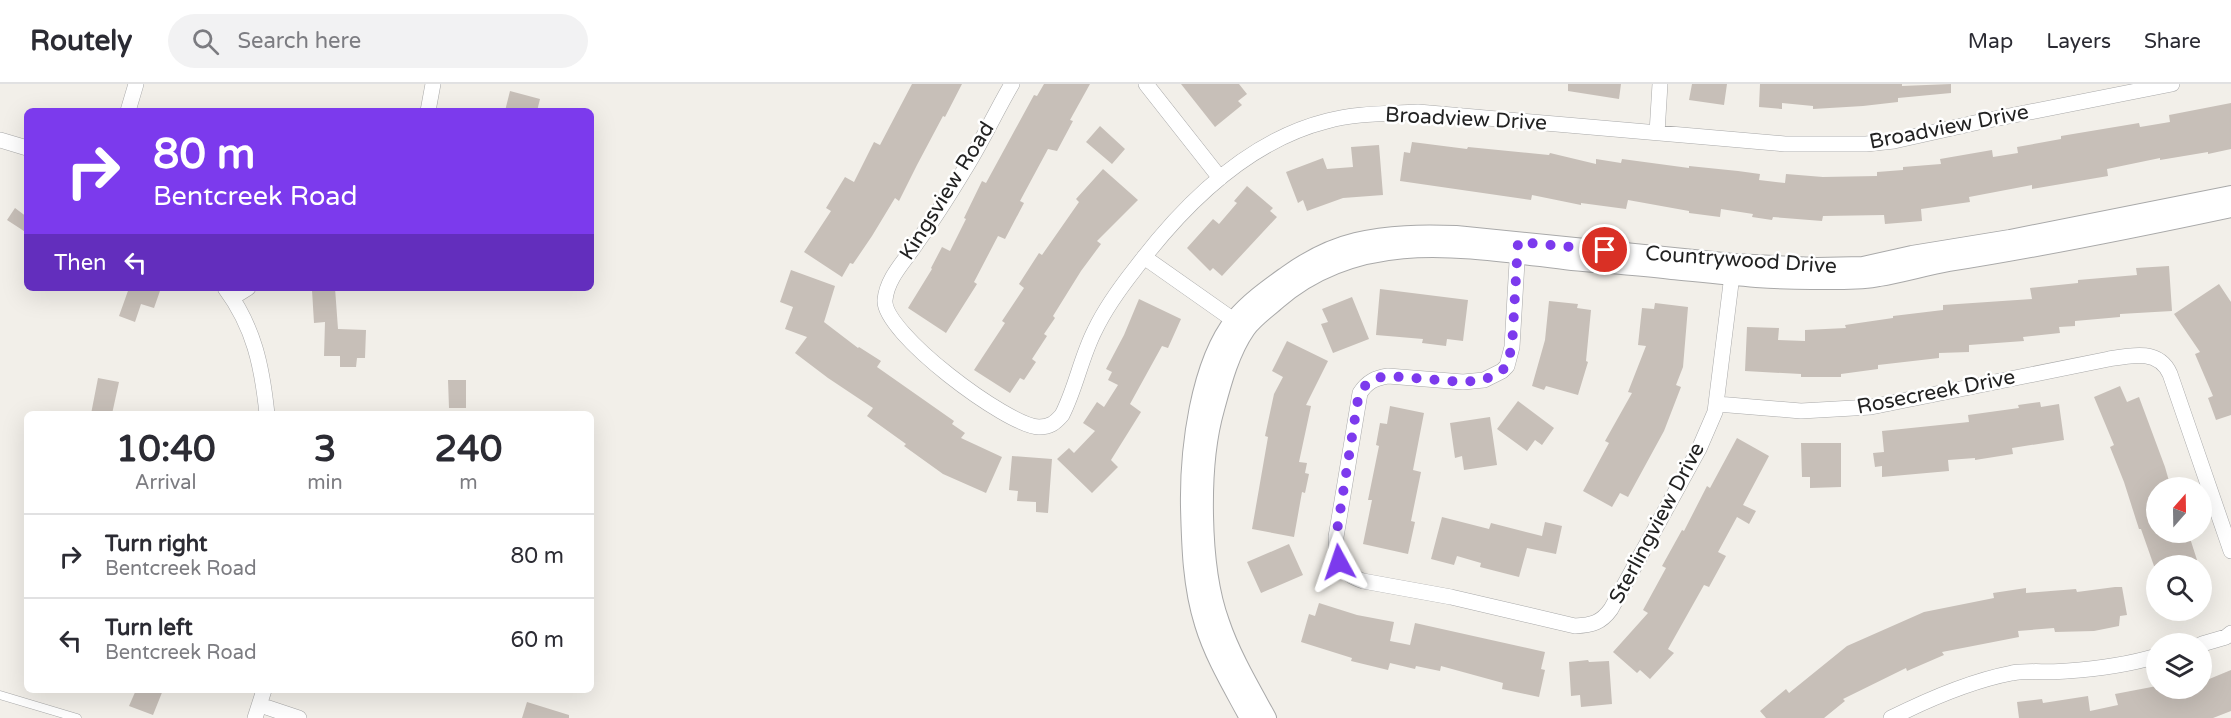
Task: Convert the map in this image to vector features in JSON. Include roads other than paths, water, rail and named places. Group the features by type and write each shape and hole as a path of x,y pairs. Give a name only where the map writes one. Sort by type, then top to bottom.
{"street":[{"path":"129,108 136,84"},
{"path":"429,108 433,84"},
{"name":"Kingsview Road","path":"885,300 897,270 919,241 964,170 1012,84"},
{"path":"1146,84 1220,178"},
{"path":"1657,133 1660,84"},
{"name":"Broadview Drive","path":"885,300 885,309 897,328 945,372 977,396 1016,420 1037,427 1048,426 1056,422 1067,406 1094,330 1110,301 1179,216 1220,178 1252,155 1290,133 1327,121 1360,115 1418,112 1785,144 1866,144 1906,139 1979,122 2172,84"},
{"path":"0,140 24,147"},
{"name":"Countrywood Drive","path":"1733,270 1863,266 2231,195"},
{"name":"Countrywood Drive","path":"1240,325 1246,307 1278,281 1310,260 1355,242 1413,234 1456,235 1518,248 1817,280 1879,277 2231,208"},
{"name":"Sterlingview Drive","path":"1518,248 1512,347 1509,360 1502,371 1484,380 1463,382 1388,376 1376,378 1365,384 1360,393 1336,537 1336,551 1341,568 1349,576 1363,581 1451,597 1575,626 1601,621 1611,609 1699,449 1716,412 1733,270"},
{"path":"1144,257 1240,325"},
{"path":"229,293 242,312 253,338 263,376 267,411"},
{"path":"1240,325 1222,340 1209,373 1198,414 1190,460 1191,539 1193,568 1204,624 1215,652 1249,718"},
{"path":"1240,325 1211,424 1205,460 1206,539 1212,596 1218,619 1229,646 1267,718"},
{"name":"Rosecreek Drive","path":"1717,404 1801,411 1871,407 2109,358 2140,354 2163,363 2170,375 2227,529"},
{"path":"2227,529 2231,551"},
{"path":"2212,641 2231,633"},
{"path":"1892,718 1954,691 2010,673 2115,666 2146,659"},
{"path":"259,704 299,718"}],"lane":[{"path":"0,695 77,718"}]}
